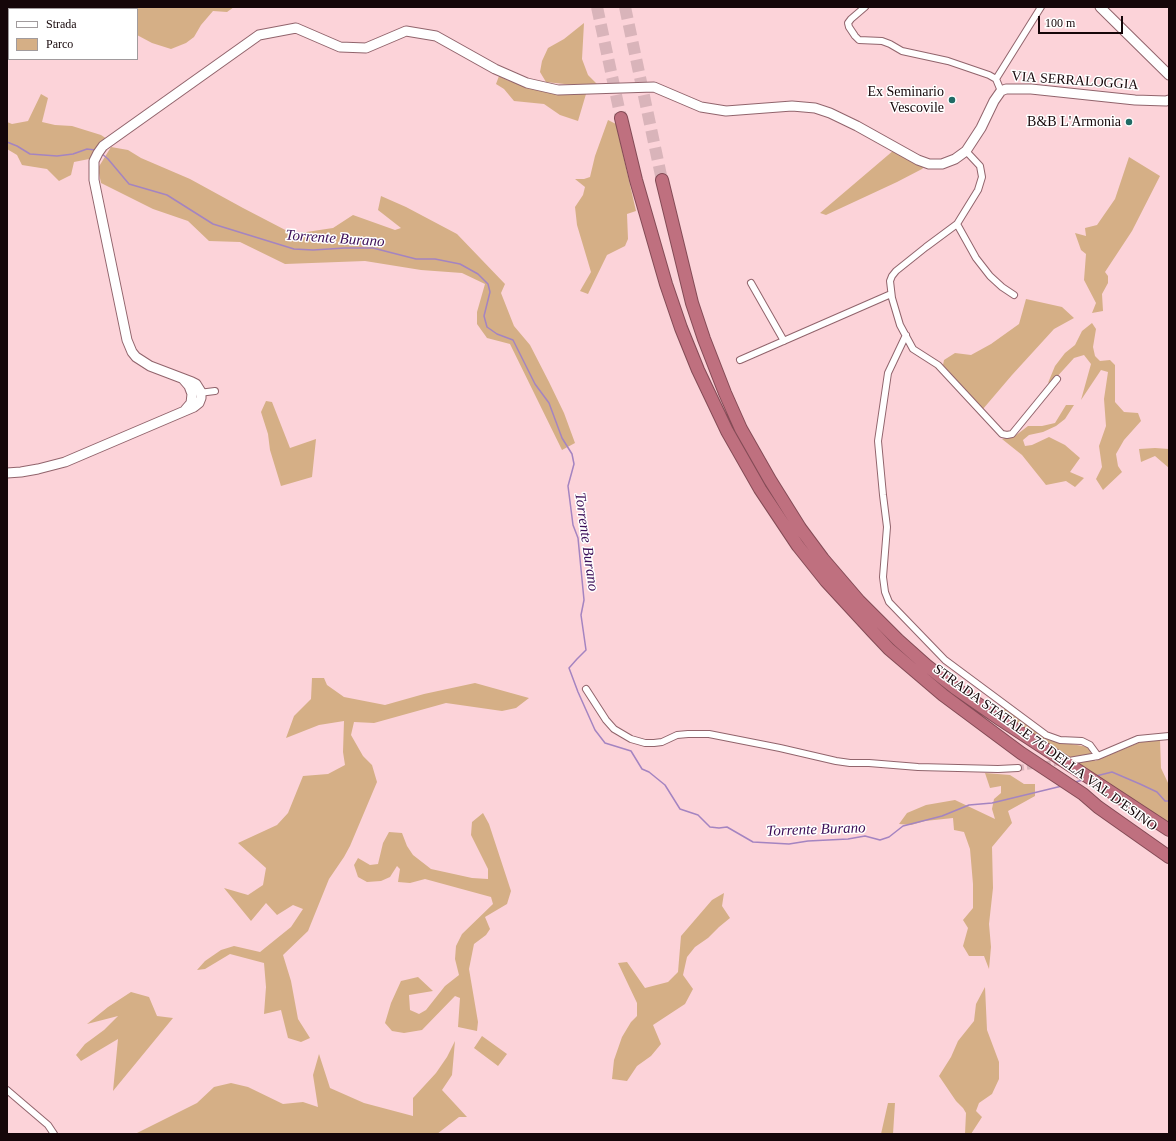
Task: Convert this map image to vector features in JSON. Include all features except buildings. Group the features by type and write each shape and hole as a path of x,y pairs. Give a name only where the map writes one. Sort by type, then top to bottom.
{"highway":[{"name":"STRADA STATALE 76 DELLA VAL D'ESINO","path":"621,118 636,180 664,277 681,328 698,370 724,424 760,489 798,546 826,581 878,638 943,695 1169,857"},
{"name":"STRADA STATALE 76 DELLA VAL D'ESINO","path":"662,180 692,303 725,393 741,429 770,480 800,528 823,558 859,601 898,640 955,688 1001,720 1073,765 1169,830"}],"main road":[{"path":"1100,7 1169,75"},
{"name":"VIA SERRALOGGIA","path":"197,393 199,388 196,384 150,366 136,357 132,352 127,340 94,180 94,161 103,146 259,35 296,28 340,46 366,48 406,31 436,36 495,69 527,83 558,90 654,87 701,107 726,111 792,106 815,108 830,113 857,126 918,160 929,164 942,164 955,159 966,151 981,128 994,101 1002,91 1006,89 1018,88 1135,100 1169,100"},
{"path":"7,473 38,469 65,462 194,407 199,403 201,398 197,393"}],"street":[{"path":"865,7 848,22 849,27 859,40 882,41 902,51 948,61 989,74 996,79 1002,91"},
{"name":"VIA SERRALOGGIA","path":"996,79 1041,7"},
{"path":"966,151 980,166 982,177 978,190 957,224 896,271 890,281 891,294 900,325 914,349 938,365 1002,434 1007,436 1012,434 1057,379"},
{"path":"957,224 976,258 990,276 1014,295"},
{"path":"751,283 784,341"},
{"path":"740,360 891,294"},
{"path":"906,335 888,373 878,441 887,527 883,577 885,592 889,602 945,660 1046,735 1060,740 1082,741 1090,745 1098,756"},
{"path":"197,393 215,392"},
{"path":"586,688 606,720 614,729 631,738 645,743 662,742 676,735 709,734 850,763 918,767 1018,768"},
{"path":"1073,765 1138,739 1169,736"},
{"path":"7,1090 48,1125 54,1134"}],"green space":[{"path":"234,7 227,12 213,11 201,25 194,37 186,43 171,49 152,43 138,36 138,8 84,8"},
{"path":"584,23 582,59 588,75 598,85 583,86 546,82 540,72 542,61 548,48 564,39"},
{"path":"499,76 509,81 559,93 586,94 578,121 560,115 544,104 514,101 504,89 496,84"},
{"path":"41,94 48,98 42,122 55,125 72,126 101,135 107,139 100,144 89,159 74,162 71,175 59,181 47,169 22,165 17,155 7,149 7,122 12,124 28,121"},
{"path":"608,120 616,124 636,211 627,214 628,239 625,246 607,255 588,294 580,291 591,272 577,225 575,207 583,195 585,187 575,179 590,177 595,156"},
{"path":"111,147 128,150 141,158 190,179 293,234 333,228 353,215 395,230 401,228 378,210 381,196 406,207 457,234 505,284 501,293 514,326 530,345 564,413 575,443 562,450 510,344 487,338 477,324 477,312 485,284 462,273 421,270 365,261 285,264 240,242 209,241 188,221 153,209 101,183 98,168"},
{"path":"894,150 926,165 922,169 897,182 826,215 820,213"},
{"path":"1129,157 1160,176 1132,231 1105,272 1108,276 1108,283 1102,294 1103,311 1092,313 1096,303 1084,280 1086,254 1081,250 1075,233 1086,236 1085,228 1097,225 1115,199"},
{"path":"1026,299 1062,307 1074,318 1054,329 983,409 943,365 944,360 955,353 971,355 991,344 1019,324"},
{"path":"1092,323 1096,329 1093,347 1095,356 1100,361 1110,360 1115,365 1115,402 1124,412 1138,413 1141,421 1124,440 1116,454 1118,466 1122,472 1103,490 1096,479 1102,467 1099,446 1106,426 1104,399 1108,372 1101,370 1081,400 1091,364 1084,355 1074,358 1055,379 1048,383 1055,366 1065,353 1075,345 1082,331"},
{"path":"266,401 272,402 290,448 316,439 312,477 281,486 270,450 268,434 261,412"},
{"path":"1066,405 1074,405 1065,419 1056,426 1043,432 1029,435 1023,440 1025,446 1032,445 1049,437 1065,445 1080,458 1070,472 1084,478 1075,487 1066,481 1046,485 1022,455 1002,439 1015,436 1028,426 1042,426 1055,423"},
{"path":"1139,449 1169,449 1169,468 1155,456 1141,462"},
{"path":"312,678 324,678 327,685 344,697 385,705 424,694 475,683 529,698 516,708 502,711 446,703 374,723 354,722 351,735 363,756 372,765 377,782 350,846 329,879 308,931 283,955 291,981 298,1019 310,1038 301,1042 288,1038 281,1010 264,1014 266,987 264,963 230,954 205,969 197,970 205,961 221,950 234,946 260,952 291,927 303,909 293,905 277,915 266,903 251,921 224,888 248,895 263,885 266,868 238,843 277,825 288,813 303,776 328,774 345,765 343,752 344,721 319,725 286,738 294,716 311,699"},
{"path":"1005,707 1049,740 1088,747 1095,761 1138,743 1151,739 1160,740 1161,768 1169,785 1169,823 1001,715"},
{"path":"985,773 1010,775 1024,784 1035,784 1035,796 1008,811 1012,823 992,847 993,888 989,924 991,947 989,969 984,956 969,956 963,946 968,928 963,920 973,908 973,884 970,849 964,832 954,830 953,818 925,821 911,825 899,824 907,813 926,805 955,800 995,819 992,809 994,799 1001,793 1001,786 990,788"},
{"path":"483,813 489,824 511,891 507,904 485,917 490,929 486,935 474,944 469,969 478,1022 477,1031 458,1027 460,998 455,996 422,1030 404,1033 392,1031 385,1023 391,1003 401,981 418,977 433,991 409,995 410,1010 419,1014 426,1010 445,986 459,975 455,959 456,946 462,934 493,904 491,897 425,879 410,883 398,882 400,869 397,866 390,877 381,881 367,882 358,877 354,865 358,858 370,865 378,864 383,843 389,832 402,833 407,846 413,855 431,869 472,878 488,879 488,869 471,835 472,822"},
{"path":"724,893 722,906 730,918 708,938 695,947 687,957 683,975 693,989 685,1004 653,1025 661,1044 651,1056 637,1066 627,1081 612,1079 614,1060 622,1037 631,1022 637,1016 637,1003 618,963 627,962 645,988 668,982 678,972 681,936 712,900"},
{"path":"985,987 987,1030 999,1062 999,1079 992,1094 979,1103 976,1111 982,1117 971,1134 965,1134 966,1113 939,1076 951,1057 958,1041 974,1021 976,1004"},
{"path":"131,992 149,997 157,1016 173,1018 113,1091 118,1039 81,1061 76,1055 85,1044 104,1030 118,1016 87,1024 108,1007"},
{"path":"482,1036 507,1054 498,1066 474,1048"},
{"path":"455,1041 452,1075 442,1090 467,1117 459,1117 437,1134 135,1134 197,1103 214,1087 231,1083 248,1087 283,1104 303,1102 318,1107 313,1075 319,1054 330,1088 364,1103 413,1116 413,1098 436,1073 447,1057"},
{"path":"888,1103 895,1103 893,1134 881,1134"}],"waterway":[{"name":"Torrente Burano","path":"7,142 30,154 57,156 73,154 87,149 95,150"},
{"name":"Torrente Burano","path":"101,153 129,184 167,195 213,224 294,249 313,250 373,248 416,259 435,259 460,264 478,274 488,284 490,292 484,316 487,327 497,334 513,340 535,384 549,403 562,438 572,454 574,464 568,486 573,525 578,538 584,600 581,615 586,650 569,668 595,730 605,743 631,751 642,769 649,772 665,785 680,809 698,815 710,827 727,827 753,842 789,844 808,841 848,839 865,836 880,840 889,837 903,826 942,816 969,805 992,803 1062,786"},
{"name":"Torrente Burano","path":"1096,776 1112,772 1157,792 1165,801 1169,801"},
{"name":"Torrente Burano","path":"1075,782 1083,780"}],"tunnel":[{"path":"597,7 621,118"},
{"path":"625,7 662,180"},
{"path":"1018,768 1062,762"}],"place":[{"name":"Ex Seminario Vescovile","path":"952,100"},
{"name":"B&B L'Armonia","path":"1129,122"}]}
